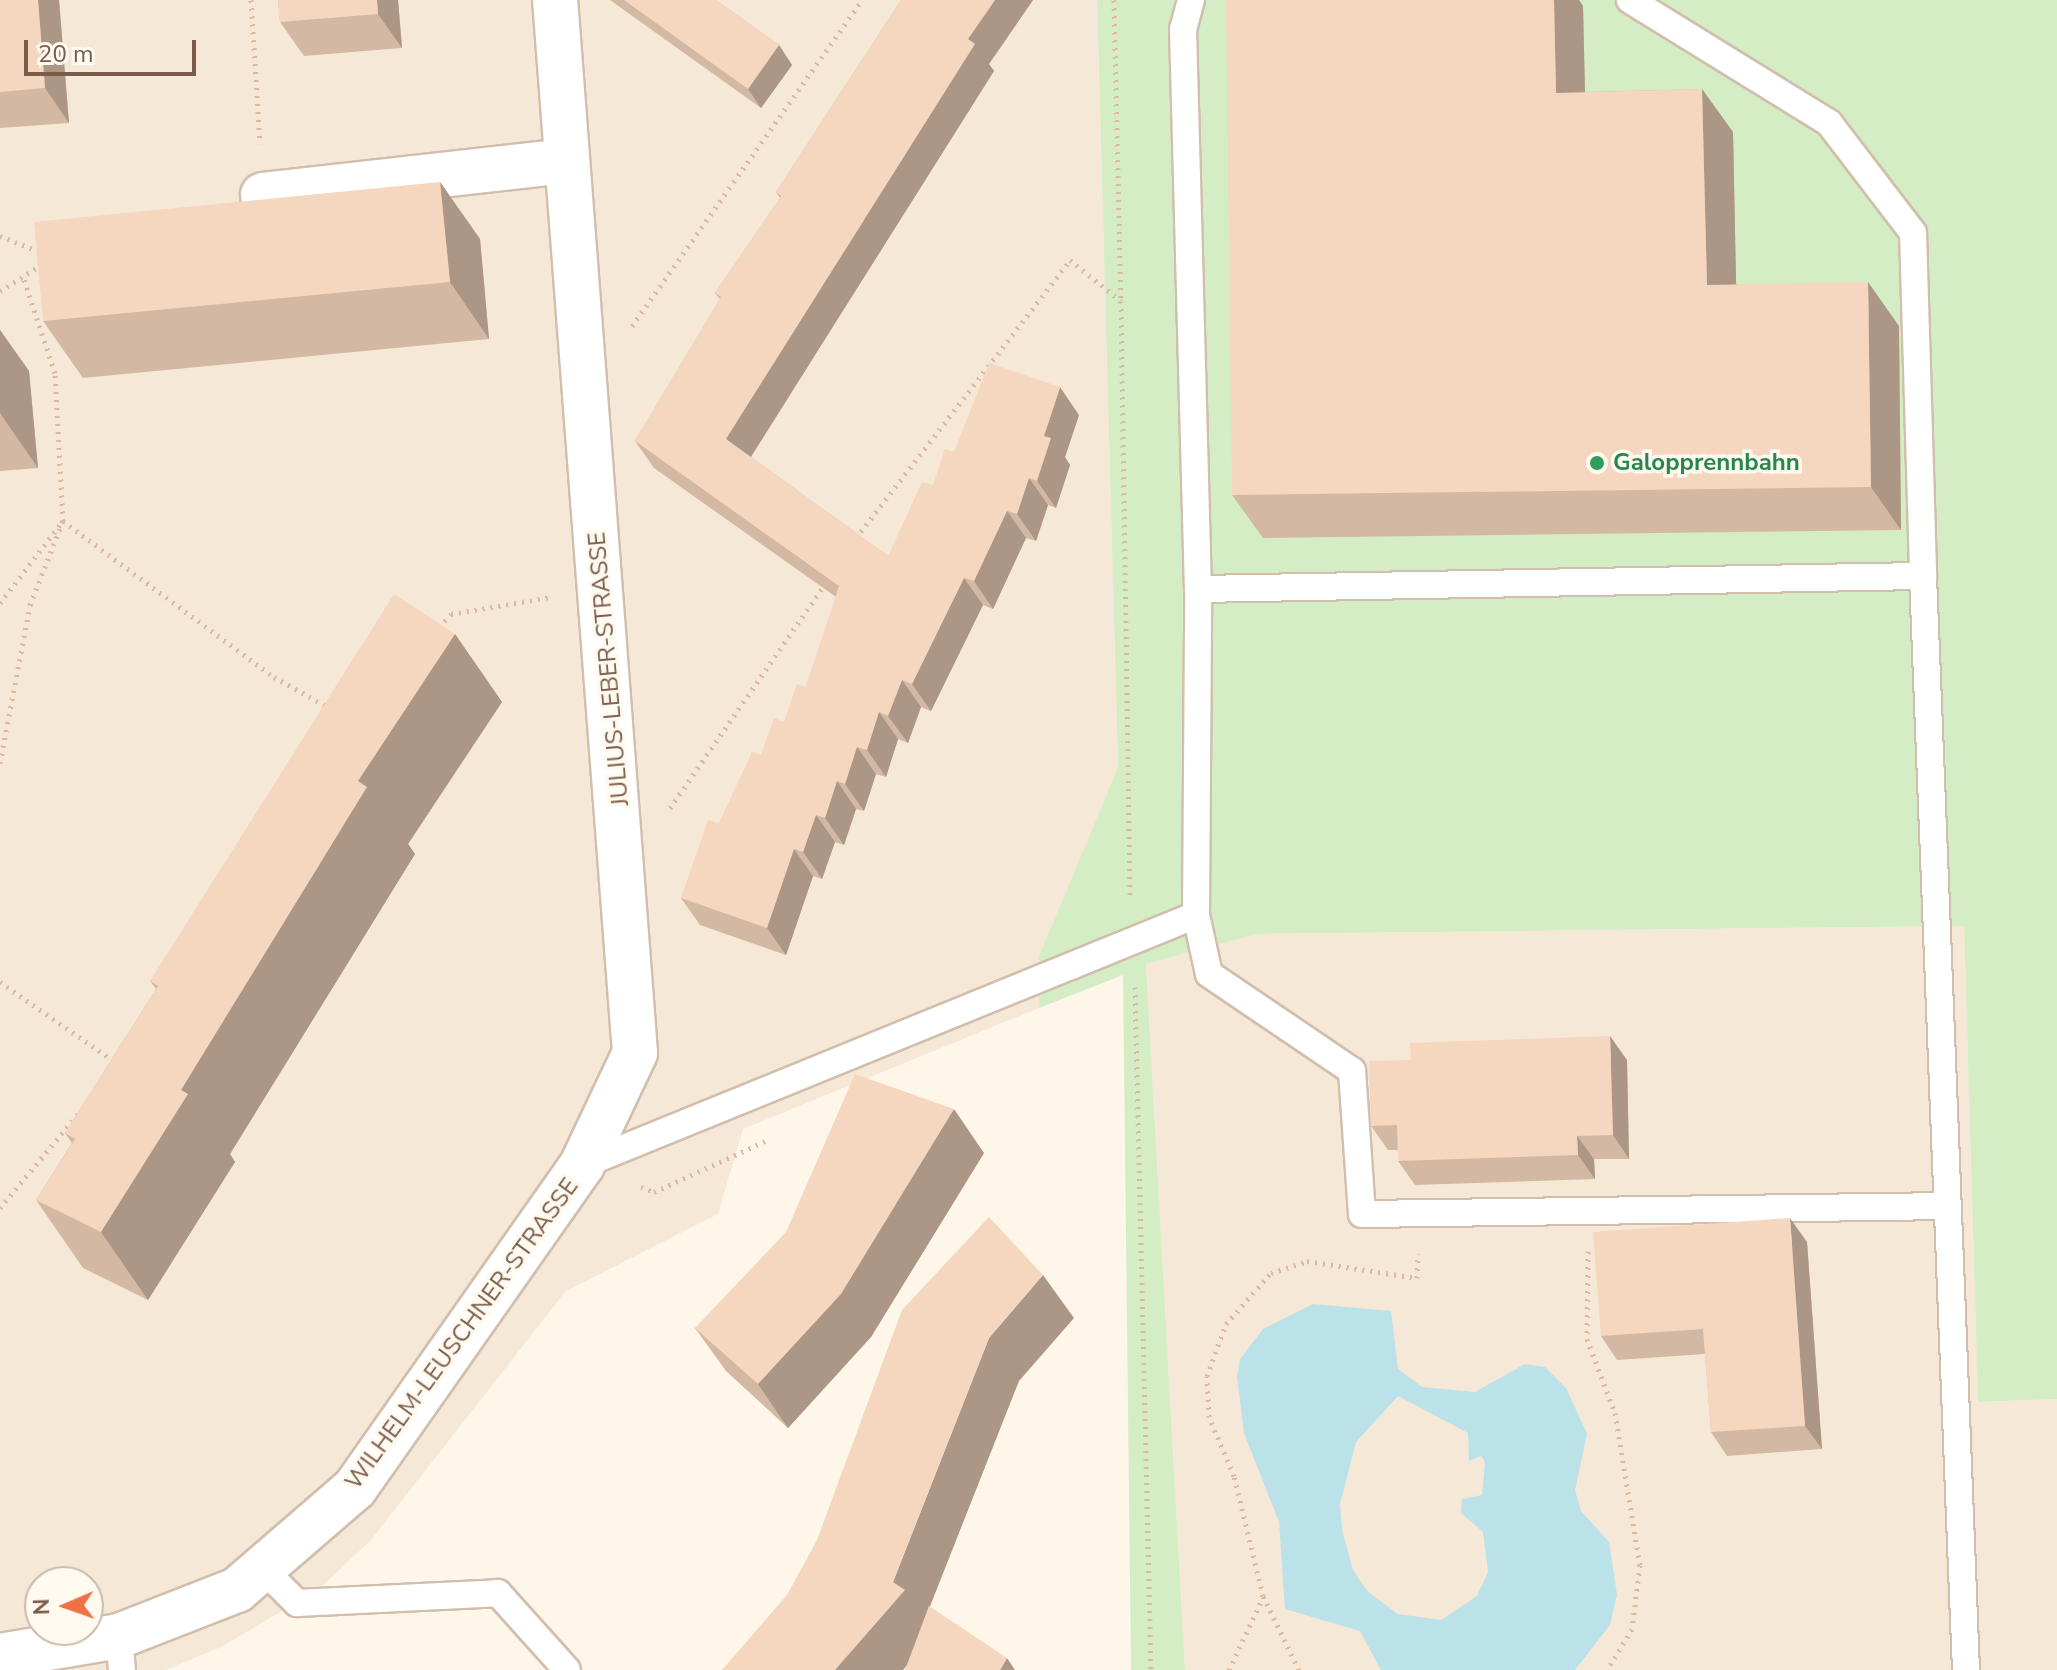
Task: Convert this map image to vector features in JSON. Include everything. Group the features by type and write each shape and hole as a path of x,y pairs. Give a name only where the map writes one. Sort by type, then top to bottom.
{"street":[{"name":"JULIUS-LEBER-STRASSE","path":"555,0 565,161 626,871 635,1053 582,1165"},
{"path":"263,195 565,161"},
{"name":"WILHELM-LEUSCHNER-STRASSE","path":"0,1656 120,1653 237,1590 264,1570 355,1488 582,1165"}],"lane":[{"path":"1191,0 1183,29 1198,589 1196,915 1209,974 1352,1071 1362,1214 1948,1206"},
{"path":"1630,0 1829,123 1913,233 1923,576 1966,1670"},
{"path":"1198,589 1923,576"},
{"path":"582,1165 1196,915"},
{"path":"264,1570 297,1603 498,1593 567,1670"}],"path":[{"path":"251,0 263,195"},
{"path":"585,392 862,0"},
{"path":"1114,0 1131,943"},
{"path":"0,236 54,256 24,279 0,291"},
{"path":"851,546 1070,260 1121,301"},
{"path":"0,763 30,605 63,521 55,373 24,279"},
{"path":"0,603 63,521"},
{"path":"63,521 274,677 335,712"},
{"path":"626,871 833,572"},
{"path":"431,637 451,614 602,588"},
{"path":"0,982 119,1065"},
{"path":"1135,985 1151,1670"},
{"path":"109,1077 128,1053"},
{"path":"0,1208 89,1101"},
{"path":"1588,1211 1587,1339 1615,1413 1640,1565 1632,1629 1607,1670"},
{"path":"1299,1670 1263,1596 1234,1476 1209,1417 1213,1356 1245,1296 1271,1273 1307,1261 1417,1278 1419,1213"},
{"path":"1229,1670 1263,1596"}],"shaded area":[{"path":"0,0 1097,0 1118,767 1039,956 1039,1008 743,1129 718,1214 566,1291 371,1540 318,1590 221,1647 166,1670 0,1670"},
{"path":"1964,926 1978,1402 2057,1399 2057,1670 1185,1670 1146,964 1256,934"}],"green space":[{"name":"Galopprennbahn","path":"1097,0 2057,0 2057,1399 1978,1402 1964,926 1257,934 1146,964 1185,1670 1131,1670 1123,975 1039,1008 1039,956 1118,767"}],"water":[{"path":"1313,1304 1391,1311 1398,1369 1422,1387 1475,1392 1525,1364 1545,1367 1566,1388 1587,1434 1575,1490 1581,1511 1609,1542 1617,1595 1610,1625 1575,1670 1381,1670 1360,1631 1285,1609 1279,1522 1244,1433 1237,1376 1240,1359 1263,1329","holes":["1398,1396 1468,1433 1469,1461 1481,1456 1485,1462 1482,1495 1462,1499 1461,1513 1483,1532 1488,1572 1477,1596 1441,1620 1398,1614 1368,1592 1353,1570 1342,1529 1340,1504 1356,1442"]}],"building":[{"path":"0,0 38,0 45,88 0,92"},
{"path":"278,0 377,0 378,14 280,22"},
{"path":"624,0 716,0 779,45 748,89"},
{"path":"901,0 995,0 968,39 975,44 726,439 888,556 922,482 933,485 945,449 954,452 989,363 1060,387 1044,436 1051,438 1037,481 1029,478 1017,514 1007,511 974,581 964,578 912,684 902,680 888,716 879,712 867,750 857,747 845,784 837,781 825,818 816,815 803,852 794,849 767,928 681,898 708,820 719,823 752,752 761,755 774,718 784,722 797,684 806,687 839,586 635,441 721,297 715,293 781,196 776,192"},
{"path":"1226,0 1554,0 1556,93 1702,89 1707,285 1868,282 1871,487 1232,495"},
{"path":"440,182 450,282 43,321 34,222"},
{"path":"394,594 455,634 358,781 367,787 181,1090 188,1094 101,1232 36,1200 75,1139 65,1133 158,986 150,981"},
{"path":"1610,1036 1613,1135 1577,1136 1578,1155 1398,1161 1397,1125 1371,1126 1369,1061 1411,1060 1410,1043"},
{"path":"855,1074 954,1109 841,1294 758,1384 695,1328 786,1232"},
{"path":"989,1217 1043,1275 989,1338 893,1582 905,1590 835,1670 722,1670 787,1595 817,1540 902,1310"},
{"path":"1790,1218 1805,1426 1711,1432 1703,1329 1601,1336 1593,1232"},
{"path":"929,1606 1007,1658 1000,1670 905,1670"}],"place":[{"name":"Galopprennbahn","path":"1597,463"}]}
